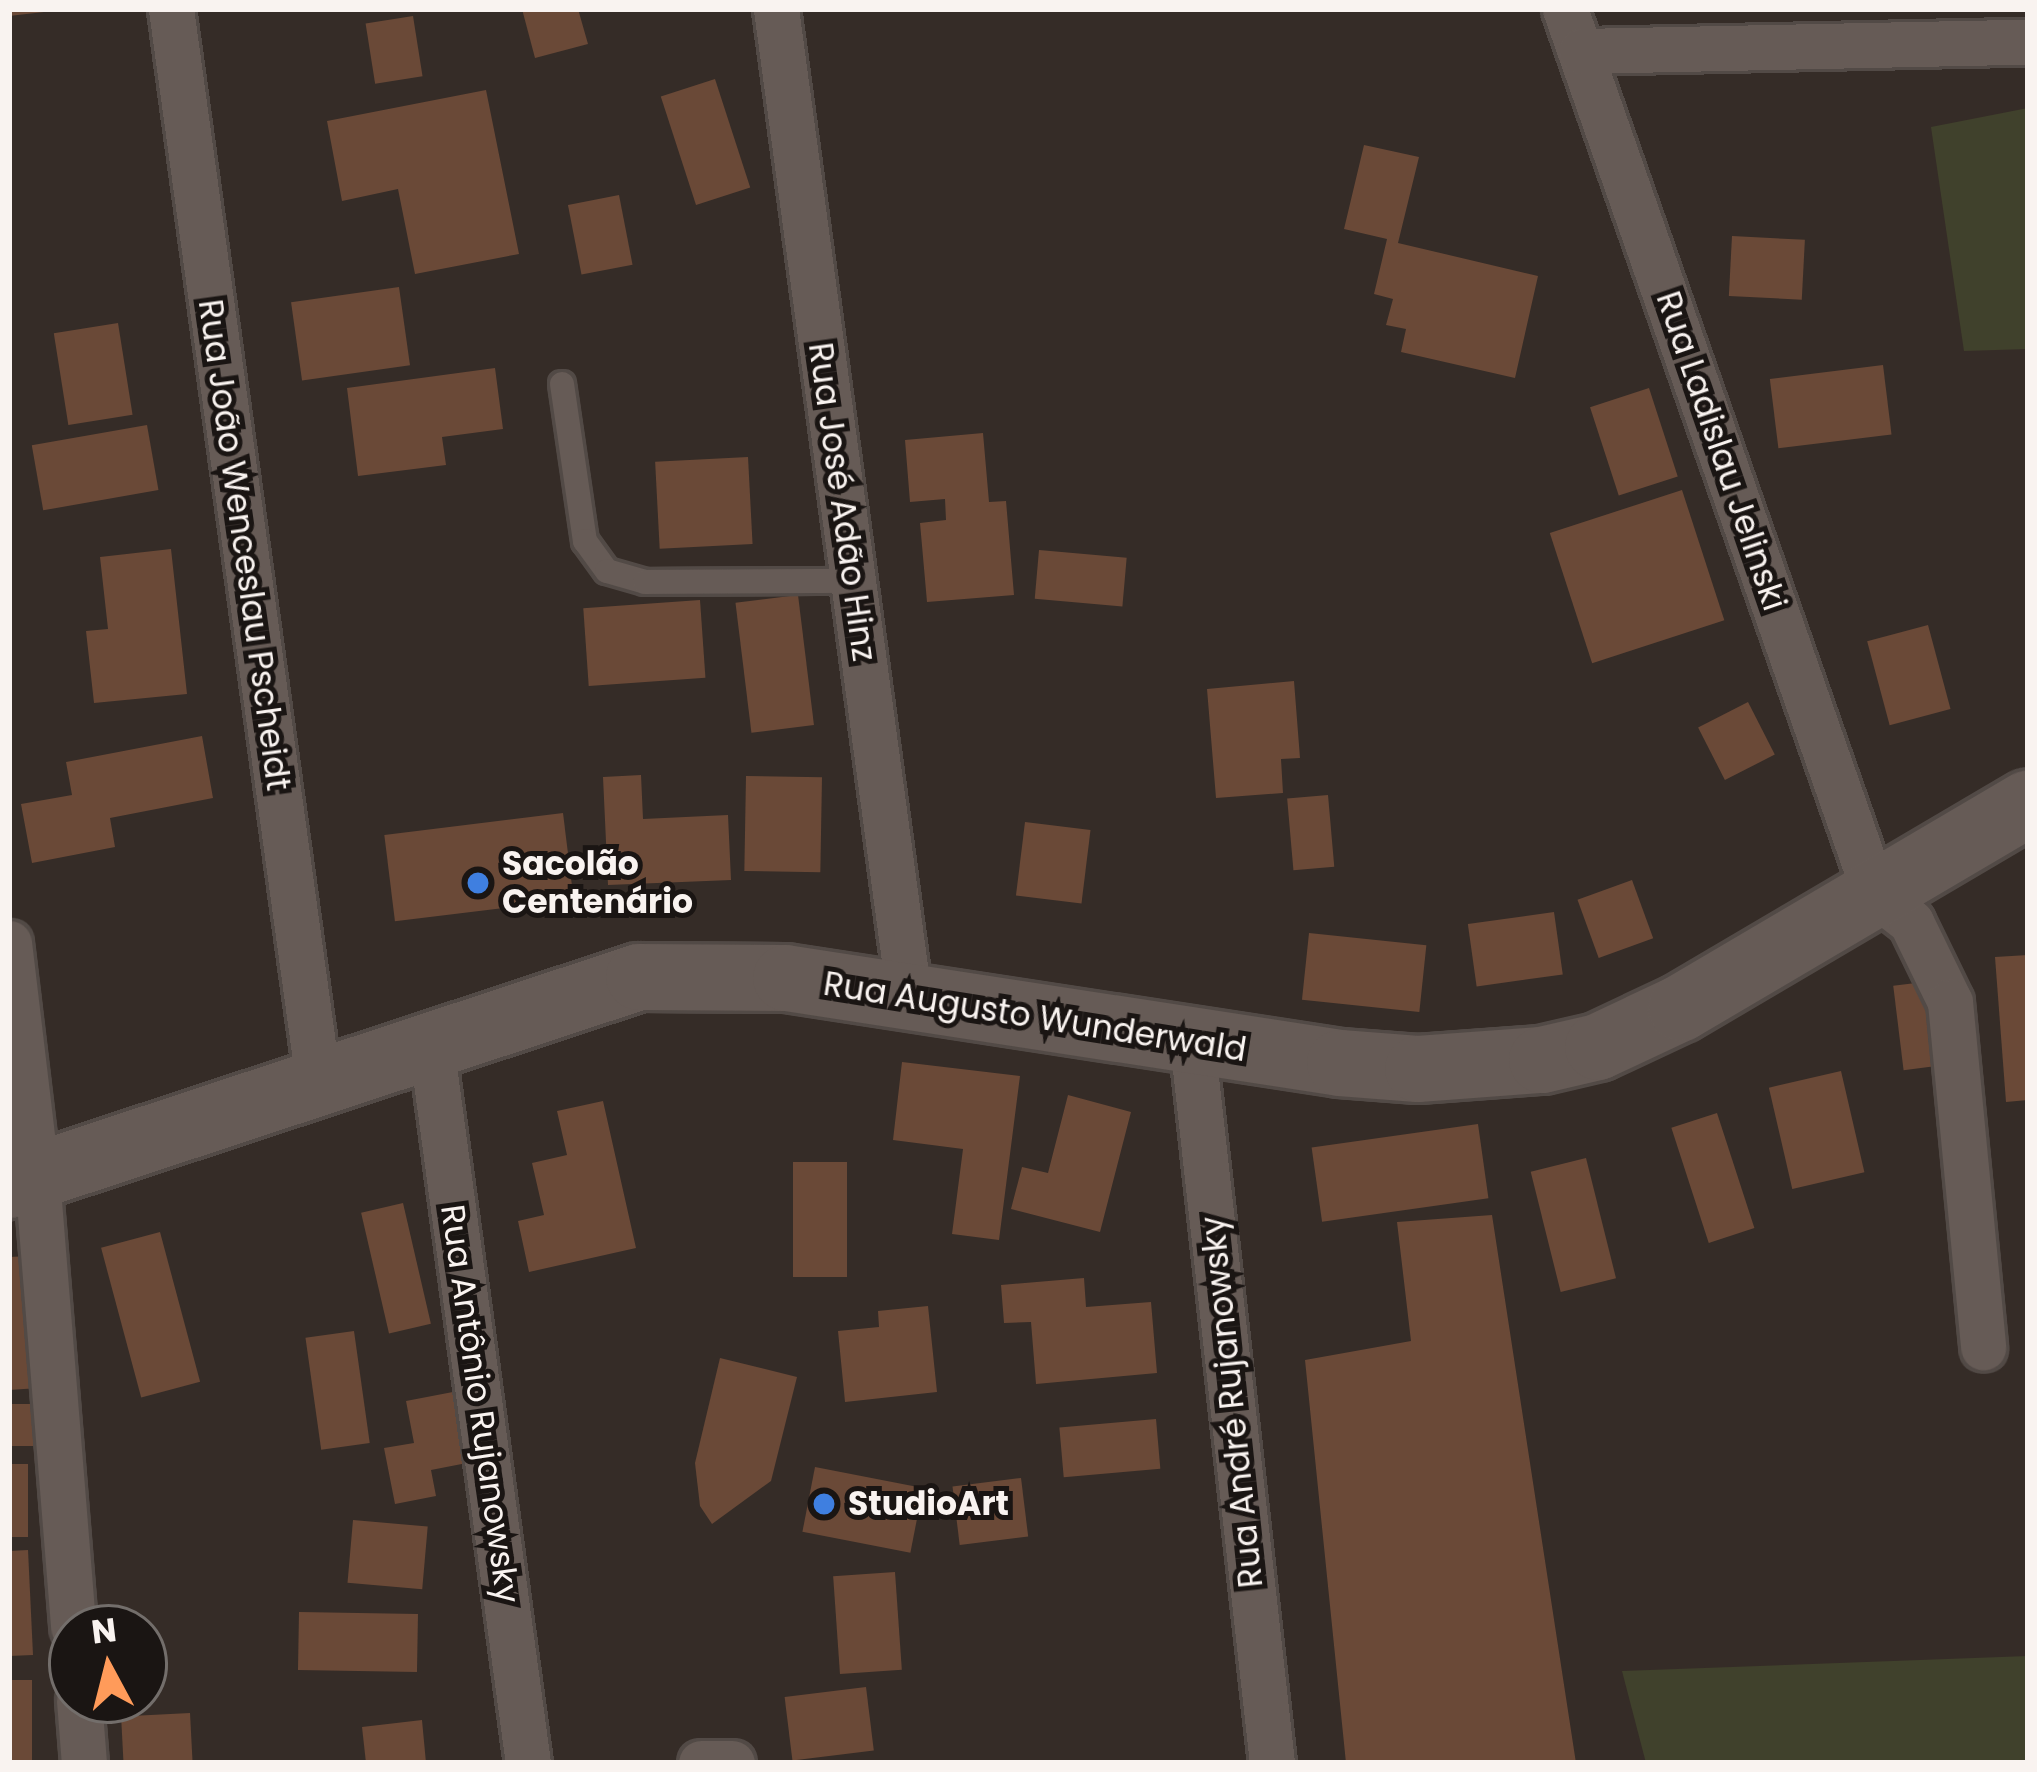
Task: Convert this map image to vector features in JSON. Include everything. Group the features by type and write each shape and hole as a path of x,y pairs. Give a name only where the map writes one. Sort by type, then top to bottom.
{"main road":[{"name":"Rua Augusto Wunderwald","path":"23,1181 639,977 786,978 1192,1042 1418,1069 1542,1060 1598,1047 1681,1008 2028,804"}],"street":[{"name":"Rua João Wenceslau Pscheidt","path":"171,9 317,1081"},
{"name":"Rua José Adão Hinz","path":"776,9 909,996"},
{"path":"1573,30 2028,42"},
{"name":"Rua Ladislau Jelinski","path":"1573,30 1875,894"},
{"path":"1875,894 1911,922 1950,1002 1983,1347"},
{"path":"9,943 23,1181 70,1604"},
{"name":"Rua André Rujanowsky","path":"1192,1042 1272,1763"},
{"name":"Rua Antônio Rujanowsky","path":"431,1045 528,1763"},
{"path":"81,1724 84,1763"},
{"path":"701,1763 732,1763"}],"lane":[{"path":"562,384 585,541 607,571 645,582 852,581"}],"green space":[{"path":"2028,108 2028,349 1964,351 1931,127"},
{"path":"2028,1656 2028,1763 1646,1763 1622,1671"}],"building":[{"path":"9,9 43,9 44,12 9,16"},
{"path":"522,9 578,9 588,44 535,58"},
{"path":"413,16 423,76 375,84 366,24"},
{"path":"715,79 750,187 696,205 661,97"},
{"path":"486,90 519,254 415,274 398,189 342,201 327,121"},
{"path":"1364,145 1419,157 1398,243 1538,276 1515,378 1401,352 1406,329 1386,325 1393,299 1374,294 1387,239 1344,229"},
{"path":"619,195 633,265 582,275 568,205"},
{"path":"1732,236 1805,240 1802,300 1729,296"},
{"path":"399,287 410,365 302,380 291,302"},
{"path":"118,323 133,415 68,425 54,333"},
{"path":"1883,365 1892,434 1778,448 1770,379"},
{"path":"495,368 503,429 442,437 446,465 358,476 347,388"},
{"path":"1649,388 1678,476 1619,496 1590,407"},
{"path":"147,425 158,490 43,510 32,445"},
{"path":"983,433 989,502 1006,501 1014,595 927,602 920,523 946,520 945,499 910,502 905,440"},
{"path":"748,457 753,544 660,549 655,462"},
{"path":"1682,490 1724,620 1592,663 1550,533"},
{"path":"171,549 187,694 94,703 86,631 108,629 100,557"},
{"path":"1039,550 1127,558 1122,606 1035,599"},
{"path":"798,595 814,725 751,733 735,603"},
{"path":"700,600 705,678 589,686 583,608"},
{"path":"1928,625 1951,709 1890,725 1867,641"},
{"path":"1294,681 1300,758 1281,759 1283,793 1216,798 1207,689"},
{"path":"1748,702 1775,755 1725,780 1698,727"},
{"path":"202,736 213,798 110,818 115,847 32,863 21,804 72,795 66,762"},
{"path":"641,775 643,819 728,815 731,880 608,885 603,777"},
{"path":"746,776 822,777 820,872 744,871"},
{"path":"1328,795 1334,867 1293,870 1287,799"},
{"path":"563,813 574,899 395,921 384,835"},
{"path":"1025,822 1091,830 1081,903 1016,895"},
{"path":"1632,880 1653,938 1599,958 1577,900"},
{"path":"1554,912 1563,974 1477,986 1468,924"},
{"path":"1309,933 1426,945 1419,1012 1302,1000"},
{"path":"2028,955 2028,1100 2006,1102 1995,957"},
{"path":"1924,982 1934,1066 1904,1070 1893,986"},
{"path":"902,1062 1020,1076 999,1240 952,1234 963,1149 893,1140"},
{"path":"1841,1071 1864,1172 1792,1189 1769,1088"},
{"path":"1068,1095 1131,1112 1100,1232 1011,1209 1022,1167 1048,1173"},
{"path":"603,1101 636,1248 529,1272 518,1221 544,1215 532,1163 567,1155 557,1111"},
{"path":"1717,1113 1754,1228 1709,1243 1671,1128"},
{"path":"1478,1124 1488,1198 1322,1222 1312,1147"},
{"path":"1586,1158 1616,1278 1561,1292 1531,1172"},
{"path":"793,1162 847,1162 847,1277 793,1277"},
{"path":"403,1203 431,1324 389,1333 361,1213"},
{"path":"1492,1215 1576,1763 1346,1763 1305,1360 1411,1341 1397,1222"},
{"path":"160,1232 200,1382 141,1398 101,1248"},
{"path":"31,1256 39,1388 9,1390 9,1257"},
{"path":"1084,1278 1086,1307 1151,1302 1157,1373 1036,1384 1031,1322 1004,1323 1001,1285"},
{"path":"928,1306 937,1392 845,1402 838,1331 879,1327 878,1311"},
{"path":"354,1331 370,1443 321,1450 305,1338"},
{"path":"720,1358 797,1377 771,1481 712,1524 700,1506 695,1463"},
{"path":"458,1391 472,1462 431,1470 436,1496 395,1504 384,1448 414,1443 406,1401"},
{"path":"9,1404 37,1404 37,1446 9,1446"},
{"path":"1156,1419 1160,1469 1064,1477 1059,1427"},
{"path":"9,1464 28,1464 28,1537 9,1537"},
{"path":"815,1467 923,1488 910,1553 802,1532"},
{"path":"1021,1478 1028,1537 960,1545 953,1486"},
{"path":"353,1520 428,1527 422,1589 348,1583"},
{"path":"28,1550 33,1655 9,1656 9,1551"},
{"path":"895,1572 902,1670 840,1674 833,1576"},
{"path":"299,1612 418,1614 417,1672 298,1670"},
{"path":"9,1680 32,1680 32,1763 9,1763"},
{"path":"866,1687 874,1751 792,1761 785,1697"},
{"path":"190,1713 193,1763 124,1763 121,1724 168,1724 168,1714"},
{"path":"422,1720 426,1763 366,1763 362,1727"}],"place":[{"name":"Sacolão Centenário","path":"478,883"},
{"name":"StudioArt","path":"824,1504"}]}
